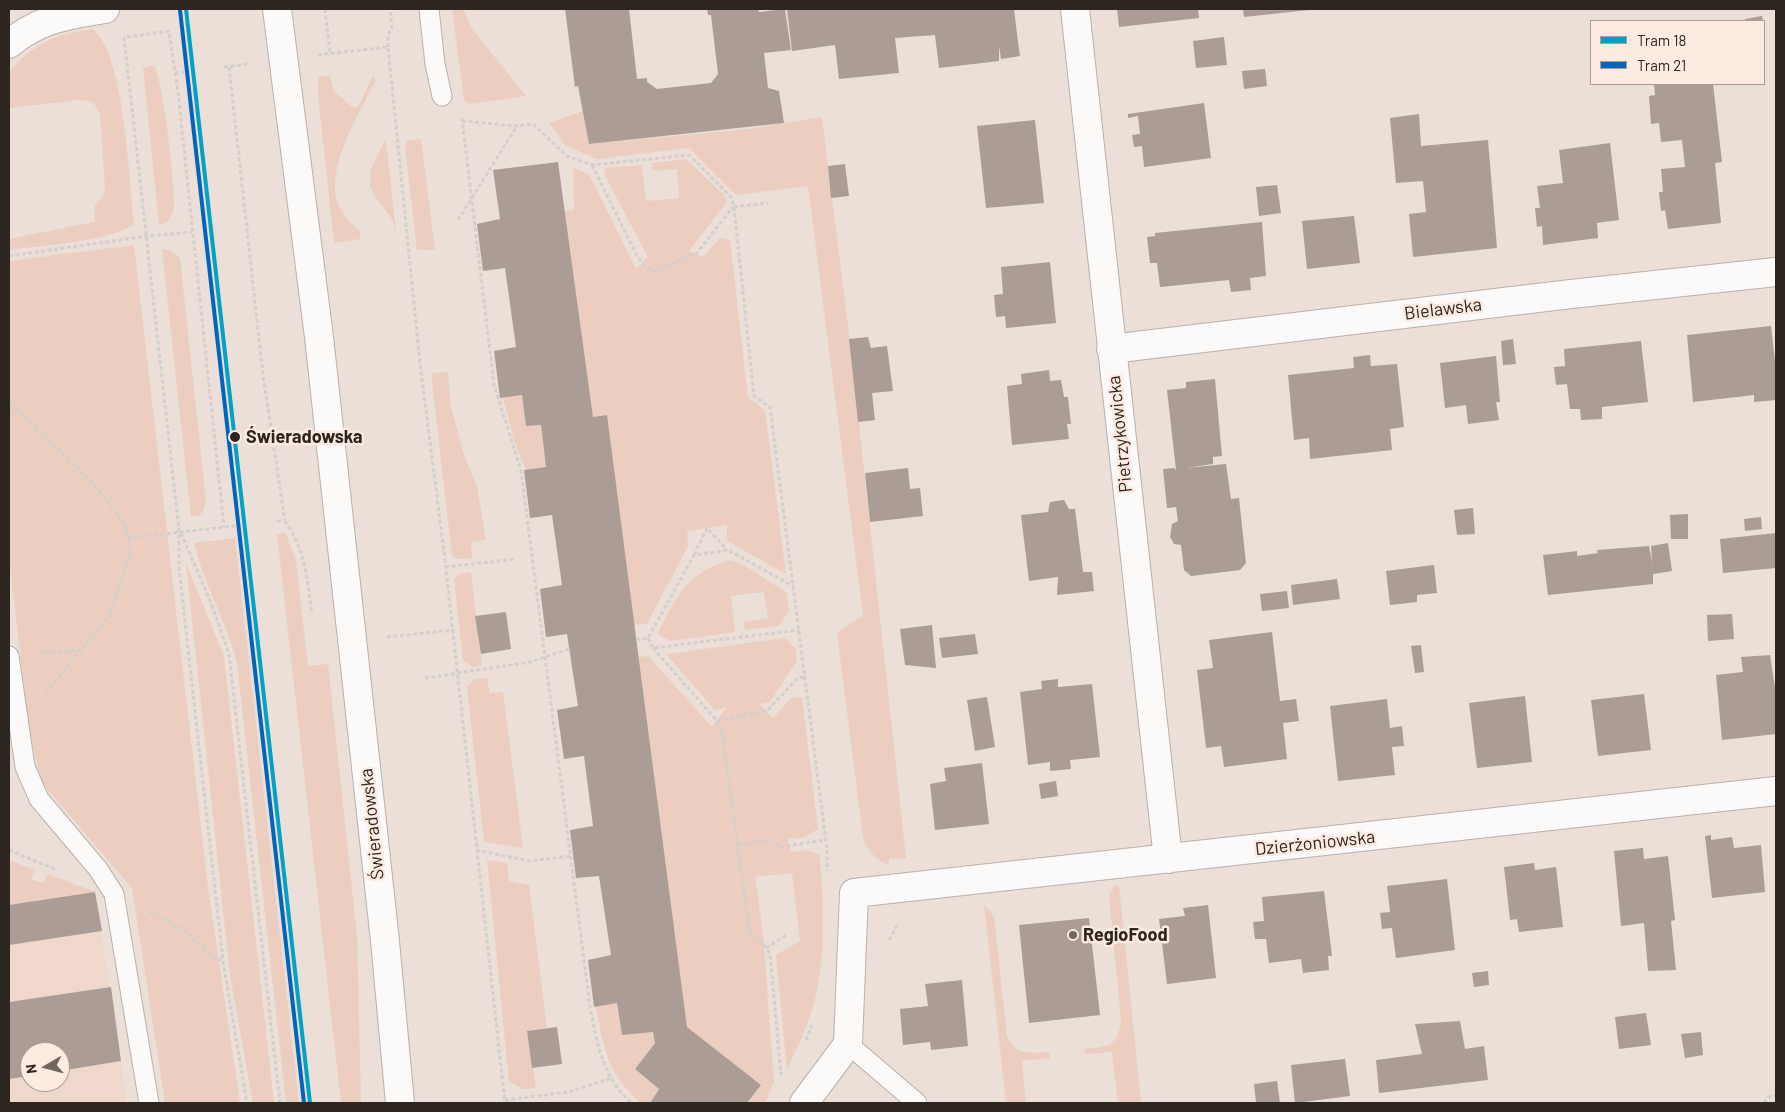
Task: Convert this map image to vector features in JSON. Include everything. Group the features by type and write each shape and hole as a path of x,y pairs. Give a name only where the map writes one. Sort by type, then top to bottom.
{"street":[{"path":"9,44 25,30 44,21 105,9"},
{"name":"Świeradowska","path":"276,9 319,337 385,941 400,1103"},
{"name":"Pietrzykowicka","path":"1075,9 1168,859"},
{"name":"Bielawska","path":"1111,349 1571,294 1776,272"},
{"name":"Dzierżoniowska","path":"848,1044 854,893 1625,806 1776,791"},
{"path":"804,1103 848,1044"}],"lane":[{"path":"429,9 434,64 442,96"},
{"path":"9,656 25,767 39,798 98,869 114,894 148,1103"},
{"path":"848,1044 917,1103"}],"path":[{"path":"325,9 330,54"},
{"path":"390,9 392,29 388,34 388,48 420,363 505,1102 569,1092 612,1078"},
{"path":"224,527 169,31 124,37 179,530 178,568 223,961 247,1103"},
{"path":"316,55 388,48"},
{"path":"224,67 248,64"},
{"path":"229,67 263,375 285,521 296,537 305,564 312,618"},
{"path":"175,73 184,72"},
{"path":"461,111 494,385 521,470 590,1007 604,1066 620,1092 632,1103"},
{"path":"455,122 517,126 533,124 567,156 592,165 689,155 731,197 734,207 754,396 770,407 826,840 827,877"},
{"path":"458,220 517,126"},
{"path":"592,165 637,256 646,267 656,271 696,254 734,207 768,203"},
{"path":"9,256 146,236 192,232"},
{"path":"9,406 18,410 96,486 126,526 130,552 110,615 41,699"},
{"path":"274,521 285,521"},
{"path":"128,538 179,530 235,526"},
{"path":"648,638 707,528 728,550 793,586"},
{"path":"179,530 211,603 229,654 280,1103"},
{"path":"694,555 728,550"},
{"path":"445,568 516,559"},
{"path":"380,638 452,630"},
{"path":"653,648 799,630"},
{"path":"636,640 648,638"},
{"path":"648,638 653,648 717,721 722,732 750,935 763,943 770,954 781,1079"},
{"path":"35,651 56,653 83,649"},
{"path":"425,678 530,662 570,649"},
{"path":"717,721 767,711 798,678 805,677"},
{"path":"738,845 772,840 779,847 826,840"},
{"path":"9,848 64,873"},
{"path":"476,850 530,861 571,856"},
{"path":"147,910 183,929 215,960 223,961"},
{"path":"886,946 903,918"},
{"path":"766,948 788,934"},
{"path":"802,1049 812,1024"},
{"path":"1764,1103 1768,1097 1776,1095"}],"shaded area":[{"path":"452,9 463,9 472,29 526,96 469,104 464,100"},
{"path":"92,29 103,42 112,63 118,90 124,120 134,224 124,230 93,239 9,250 9,239 94,222 95,205 103,197 105,188 100,114 93,102 79,100 9,108 9,72 18,62 36,47 46,42 66,34"},
{"path":"154,65 165,110 174,194 172,214 167,222 159,225 143,68"},
{"path":"330,75 333,90 352,107 358,107 373,76 376,80 345,143 336,177 336,193 340,208 351,223 360,231 360,239 334,243 318,95 318,77"},
{"path":"583,111 589,144 749,129 822,117 851,350 906,858 889,859 889,866 873,854 867,847 863,837 837,633 863,615 808,186 736,195 689,148 597,159 566,146 549,123"},
{"path":"421,139 435,250 417,250 405,145 408,140"},
{"path":"385,140 396,232 392,219 373,194 370,186 371,169"},
{"path":"686,159 726,197 727,202 689,251 703,257 720,238 730,240 748,397 765,411 786,574 727,541 727,525 687,531 688,546 647,624 634,625 607,416 593,417 565,211 574,210 573,168 589,174 636,269 648,257 604,174 606,168 642,165 646,201 679,198 677,169 653,171 652,163"},
{"path":"134,245 208,888 240,1103 165,1103 132,888 41,782 29,728 9,559 9,261"},
{"path":"162,249 169,250 180,258 206,501 204,510 199,516 191,517"},
{"path":"448,372 451,406 464,455 477,486 486,540 471,542 472,558 458,559 452,556 431,373"},
{"path":"522,395 526,426 541,425 546,467 526,470 515,443 503,398"},
{"path":"286,533 296,561 308,666 328,664 357,936 361,1103 341,1103 277,534"},
{"path":"235,538 299,1103 286,1103 237,663 194,543"},
{"path":"731,560 744,565 787,593 789,610 779,626 745,630 744,622 768,618 764,592 731,596 735,632 670,641 657,634 678,597 694,578 716,565"},
{"path":"186,563 224,656 274,1103 253,1103 230,975"},
{"path":"471,572 482,665 473,667 463,660 454,579 458,574"},
{"path":"785,638 796,649 797,661 770,702 760,704 773,718 792,697 802,698 818,829 805,837 788,839 790,852 807,850 820,855 823,911 821,967 812,1012 787,1070 776,955 800,941 792,873 755,877 763,933 774,1082 765,1103 747,1103 761,1085 687,1027 639,657 648,656 712,727 727,707 715,710 666,654"},
{"path":"487,678 490,693 503,692 523,848 484,842 467,687 475,679"},
{"path":"9,860 35,870 31,879 43,883 48,874 95,892 9,905"},
{"path":"487,860 507,863 509,881 529,885 547,1028 527,1031 536,1088 522,1089 509,1081"},
{"path":"1119,885 1141,1103 1118,1103 1112,1052 1085,1054 1084,1049 1106,1046 1115,1040 1120,1028 1121,1019 1109,896 1114,886"},
{"path":"95,892 127,1103 9,1103 9,905"},
{"path":"984,904 994,916 1007,1036 1014,1047 1024,1052 1049,1052 1050,1058 1022,1061 1026,1103 1006,1103"},
{"path":"617,1003 622,1035 653,1032 655,1043 635,1069 659,1089 650,1103 640,1103 620,1081 605,1048 596,1006"}],"building":[{"path":"565,9 629,9 637,79 647,78 647,82 657,89 711,83 718,74 711,15 708,15 707,9 758,9 759,12 785,9 791,50 764,53 768,88 779,91 784,123 589,144 578,86 575,87"},
{"path":"787,9 1014,9 1020,56 1001,59 999,46 999,61 939,68 935,35 895,38 899,73 839,79 835,45 792,51"},
{"path":"1117,9 1198,9 1199,18 1119,27"},
{"path":"1243,9 1309,9 1309,10 1244,17"},
{"path":"1762,16 1763,20 1745,20"},
{"path":"1224,37 1227,65 1196,68 1193,41"},
{"path":"1265,69 1267,86 1244,89 1242,71"},
{"path":"1654,85 1713,85 1722,162 1715,163 1721,223 1668,229 1665,210 1661,211 1659,192 1663,192 1661,169 1685,167 1682,140 1661,142 1659,123 1651,124 1649,96 1655,95"},
{"path":"1204,103 1211,158 1144,167 1142,146 1134,147 1132,135 1140,134 1138,116 1128,118 1128,114"},
{"path":"1419,114 1421,146 1488,140 1497,248 1413,257 1409,214 1426,212 1423,181 1396,183 1390,118"},
{"path":"1035,120 1044,203 986,208 977,126"},
{"path":"1610,143 1619,220 1597,223 1598,238 1543,245 1542,226 1537,227 1535,208 1540,208 1537,186 1563,183 1559,150"},
{"path":"558,162 593,417 607,415 687,1027 761,1085 747,1103 650,1103 659,1089 635,1069 655,1043 653,1032 622,1035 617,1003 594,1007 588,960 611,955 599,876 576,878 570,830 593,826 584,756 564,759 557,710 578,706 567,634 546,637 540,589 562,585 552,515 530,518 524,470 546,467 541,425 526,426 522,395 500,398 494,351 516,347 505,268 483,271 477,224 500,219 493,170"},
{"path":"845,164 849,196 831,198 828,166"},
{"path":"1277,185 1281,213 1259,216 1256,187"},
{"path":"1354,216 1360,263 1307,269 1302,221"},
{"path":"1262,222 1266,276 1250,278 1251,290 1231,292 1229,280 1160,287 1157,263 1150,263 1147,237 1155,236 1155,233"},
{"path":"1050,262 1056,323 1006,328 1005,316 996,317 994,295 1003,294 1001,267"},
{"path":"1771,326 1776,370 1776,400 1754,402 1754,395 1693,402 1687,335"},
{"path":"868,337 871,348 887,346 893,391 872,393 875,420 858,422 849,339"},
{"path":"1513,339 1516,364 1503,365 1501,341"},
{"path":"1641,341 1648,402 1602,407 1602,419 1581,420 1580,409 1570,409 1567,384 1556,385 1554,367 1565,366 1564,349"},
{"path":"1370,355 1371,366 1397,364 1404,427 1390,429 1392,450 1310,459 1309,438 1294,440 1288,375 1354,368 1353,357"},
{"path":"1496,356 1500,402 1496,402 1499,420 1468,424 1466,405 1445,408 1440,363"},
{"path":"1049,370 1050,381 1061,380 1064,397 1068,397 1071,424 1067,424 1069,439 1012,445 1007,386 1022,384 1021,374"},
{"path":"1215,379 1222,456 1213,457 1213,464 1186,468 1226,464 1231,499 1239,498 1246,563 1240,570 1191,576 1184,570 1181,545 1174,544 1170,537 1172,524 1178,521 1176,507 1167,508 1163,469 1174,468 1176,470 1167,390 1186,388 1186,382"},
{"path":"908,468 910,489 920,488 923,516 870,522 865,473"},
{"path":"1064,500 1069,509 1075,509 1083,572 1092,572 1094,591 1057,595 1058,577 1029,581 1021,515 1048,512 1050,502"},
{"path":"1473,508 1475,534 1457,535 1454,510"},
{"path":"1688,514 1688,539 1671,539 1670,515"},
{"path":"1761,517 1762,529 1745,531 1744,519"},
{"path":"1776,533 1776,568 1723,573 1720,539"},
{"path":"1668,543 1672,571 1653,574 1653,584 1548,595 1543,555 1577,551 1577,556 1598,553 1597,550 1649,546 1652,563 1651,546"},
{"path":"1434,565 1437,593 1417,595 1417,602 1390,605 1386,571"},
{"path":"1337,579 1340,599 1293,605 1291,585"},
{"path":"1287,591 1289,608 1262,611 1260,594"},
{"path":"506,612 511,649 481,654 475,616"},
{"path":"1732,614 1734,639 1708,641 1707,615"},
{"path":"932,625 936,668 905,665 900,629"},
{"path":"1272,632 1280,701 1296,699 1299,721 1283,723 1287,759 1224,767 1221,746 1206,748 1197,670 1213,668 1209,640"},
{"path":"975,634 978,654 942,658 939,638"},
{"path":"1421,645 1424,672 1415,673 1411,646"},
{"path":"1770,655 1776,694 1776,734 1722,740 1716,675 1743,672 1741,657"},
{"path":"1058,679 1058,687 1092,684 1100,757 1070,760 1071,769 1050,771 1050,762 1028,765 1020,692 1042,689 1041,681"},
{"path":"1644,694 1651,750 1598,756 1591,700"},
{"path":"1525,696 1532,762 1477,768 1469,703"},
{"path":"987,697 995,747 975,751 967,700"},
{"path":"1387,699 1390,728 1402,726 1404,746 1392,747 1395,775 1338,781 1330,706"},
{"path":"982,763 989,824 935,830 930,784 946,781 944,768"},
{"path":"1056,781 1058,796 1041,799 1039,784"},
{"path":"1711,835 1711,840 1732,837 1734,848 1761,845 1765,892 1712,898 1705,836"},
{"path":"1643,848 1644,859 1668,856 1675,920 1671,921 1676,970 1648,971 1644,923 1621,926 1614,851"},
{"path":"1534,863 1535,870 1556,867 1563,927 1519,932 1517,919 1510,920 1504,867"},
{"path":"1447,879 1455,950 1396,958 1392,928 1382,929 1380,913 1390,912 1387,886"},
{"path":"1324,891 1332,956 1328,956 1329,970 1303,973 1301,959 1269,963 1266,939 1255,939 1253,922 1264,921 1262,897"},
{"path":"95,892 102,931 9,945 9,905"},
{"path":"1208,905 1216,978 1167,984 1159,919 1185,916 1183,908"},
{"path":"1089,918 1100,1015 1029,1023 1019,925"},
{"path":"1488,971 1489,985 1474,987 1472,973"},
{"path":"962,980 968,1046 931,1050 930,1042 903,1045 900,1009 928,1006 925,984"},
{"path":"111,987 121,1061 70,1069 70,1042 20,1042 20,1077 9,1079 9,1002"},
{"path":"1646,1013 1651,1045 1619,1049 1615,1017"},
{"path":"1460,1021 1465,1049 1484,1046 1488,1080 1379,1093 1376,1060 1422,1054 1415,1024"},
{"path":"557,1027 562,1064 532,1068 527,1031"},
{"path":"1701,1032 1703,1055 1685,1058 1681,1034"},
{"path":"1345,1059 1350,1096 1295,1103 1291,1065"},
{"path":"1277,1081 1280,1103 1256,1103 1254,1084"}],"tram line":[{"name":"18","path":"186,9 310,1103"},
{"name":"21","path":"180,10 304,1103"}],"place":[{"name":"Świeradowska","path":"235,437"},
{"name":"RegioFood","path":"1073,935"}]}
